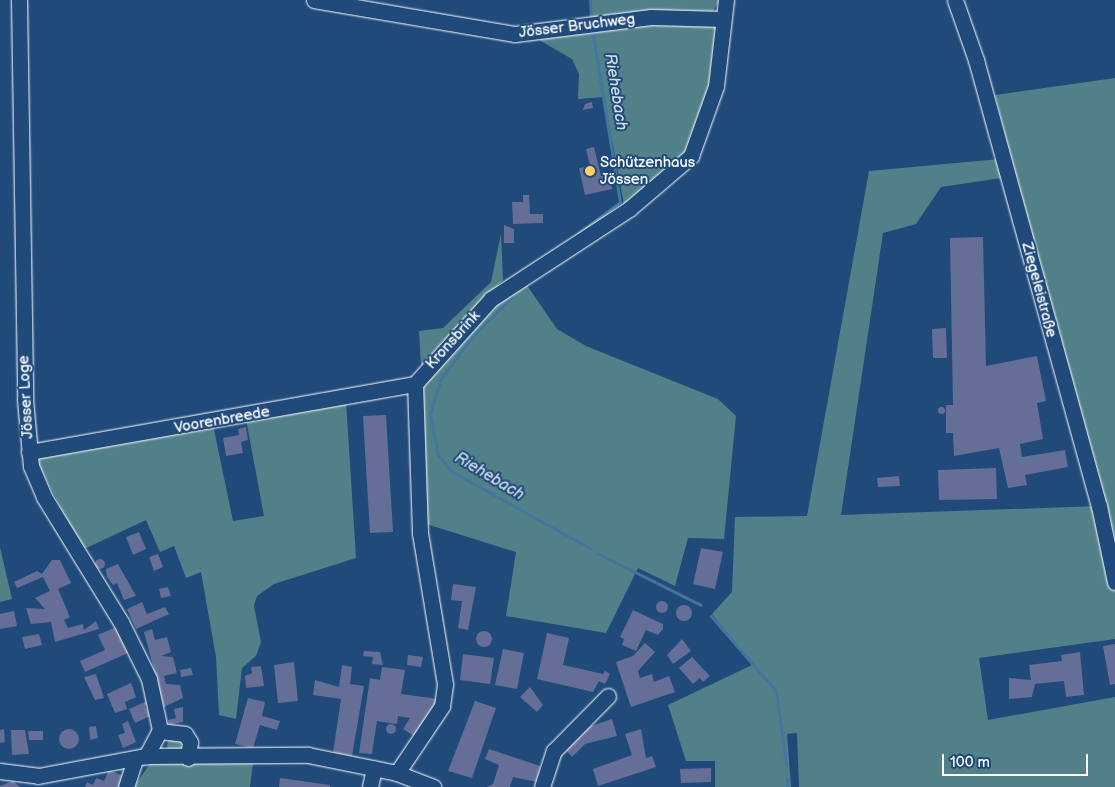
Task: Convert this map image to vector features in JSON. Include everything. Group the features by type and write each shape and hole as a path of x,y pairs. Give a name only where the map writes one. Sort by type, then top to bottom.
{"street":[{"name":"Jösser Loge","path":"19,0 28,452 44,497 140,658 159,713 160,731"},
{"name":"Jösser Bruchweg","path":"314,0 515,34 651,17 723,19"},
{"name":"Kronsbrink","path":"397,773 442,706 445,684 420,533 415,384 491,299 628,209 691,156 716,86 726,0"},
{"name":"Ziegeleistraße","path":"955,0 976,60 1094,486 1115,582"},
{"name":"Voorenbreede","path":"28,452 415,384"},
{"path":"542,787 554,751 608,696"},
{"path":"126,787 140,758 160,731 185,734 190,742 188,758"},
{"path":"0,771 34,782 140,758 308,755 397,773 433,787"},
{"path":"370,787 374,768"}],"green space":[{"path":"590,0 719,0 712,14 591,23"},
{"path":"652,19 714,26 718,32 711,92 693,147 624,205 604,97 578,99 579,74 572,59 534,37"},
{"path":"1115,78 1115,639 979,658 988,720 1115,697 1115,787 799,787 797,733 787,734 791,787 715,787 715,761 686,761 668,705 752,665 712,614 732,592 735,517 807,516 869,171 1000,159 1008,177 941,187 916,224 883,233 841,515 1099,506 995,95"},
{"path":"501,234 503,280 421,366 419,331 443,328 491,282"},
{"path":"526,284 557,329 586,346 718,399 736,416 724,539 688,538 675,586 638,568 606,633 506,616 516,552 420,522 419,400 430,372 486,311"},
{"path":"346,401 356,558 274,584 257,596 254,606 261,642 256,656 242,668 236,719 219,715 216,657 201,572 186,578 174,546 160,552 146,520 82,550 37,461 41,457 213,425 233,521 264,516 246,419"},
{"path":"0,547 12,599 0,602"},
{"path":"171,738 177,738 181,745 177,752 171,752 167,748 167,742"},
{"path":"155,763 253,763 250,787 134,787 149,765"}],"building":[{"path":"592,102 593,108 583,110 585,104"},
{"name":"Schützenhaus Jössen","path":"594,147 601,176 610,174 612,189 585,195 579,168 590,166 586,149"},
{"path":"523,195 529,195 530,214 543,214 543,223 513,224 512,202 523,202"},
{"path":"504,225 514,229 514,243 504,243"},
{"path":"983,237 986,366 1037,356 1046,401 1037,403 1043,439 1020,444 1022,457 1065,450 1068,467 1025,475 1027,485 1008,488 999,448 954,456 953,433 946,433 946,405 953,405 950,238"},
{"path":"946,328 947,358 933,358 932,329"},
{"path":"941,407 944,410 941,413 938,410"},
{"path":"386,415 393,532 370,533 363,416"},
{"path":"246,427 248,440 241,442 243,453 226,456 223,438 239,435 238,429"},
{"path":"996,468 997,499 939,500 938,470"},
{"path":"899,476 900,486 878,487 877,478"},
{"path":"139,532 146,549 133,555 126,537"},
{"path":"701,548 723,552 715,589 693,584"},
{"path":"158,554 163,567 154,571 149,557"},
{"path":"98,559 102,559 105,564 104,568 98,569 95,566 95,562"},
{"path":"52,560 60,560 71,583 58,589 70,617 64,620 68,628 83,624 84,630 96,621 99,629 55,642 51,622 31,624 26,608 45,609 35,598 50,591 43,577 17,588 14,582 37,571 42,574"},
{"path":"118,564 136,596 124,600 117,583 113,585 107,577 106,569"},
{"path":"453,584 476,587 468,630 458,628 462,601 451,600"},
{"path":"168,587 171,596 161,598 159,589"},
{"path":"660,601 664,601 668,607 664,613 660,613 656,609 656,605"},
{"path":"142,602 147,614 165,607 169,614 136,629 127,609"},
{"path":"684,605 692,613 684,621 676,613"},
{"path":"633,610 663,624 663,629 658,635 646,630 636,651 622,645 624,639 620,637"},
{"path":"14,611 17,626 0,629 0,614"},
{"path":"116,627 128,653 85,672 80,661 105,650 98,635"},
{"path":"152,629 155,640 167,637 171,652 161,656 173,657 177,673 164,676 166,684 180,685 183,698 164,707 144,632"},
{"path":"484,631 492,639 484,647 476,639"},
{"path":"547,633 569,638 563,665 603,674 605,671 610,674 605,684 599,681 593,692 537,679"},
{"path":"39,634 42,645 25,649 22,637"},
{"path":"682,639 691,651 673,664 667,655"},
{"path":"645,643 655,652 638,671 640,678 652,674 654,682 669,676 675,692 631,707 616,662 633,656"},
{"path":"1115,644 1115,684 1110,685 1103,646"},
{"path":"503,649 524,653 517,689 495,685"},
{"path":"364,651 380,652 383,665 372,664 373,657 363,656"},
{"path":"1080,652 1084,695 1066,697 1064,681 1035,684 1032,697 1009,699 1009,678 1031,680 1029,665 1062,661 1061,655"},
{"path":"463,654 494,658 490,684 460,680"},
{"path":"408,655 423,657 421,667 407,665"},
{"path":"692,657 710,676 703,682 700,678 693,684 679,668"},
{"path":"294,662 298,701 278,703 274,665"},
{"path":"342,665 352,667 350,684 364,686 352,756 333,753 341,699 313,695 315,680 339,687"},
{"path":"261,666 264,686 246,688 245,676 252,673 251,667"},
{"path":"382,667 405,670 401,694 438,699 417,738 403,729 410,718 398,716 397,724 377,721 372,754 359,753 370,678 380,680"},
{"path":"191,668 193,675 181,677 180,670"},
{"path":"96,674 104,698 95,700 84,677"},
{"path":"131,683 136,697 125,702 127,709 115,713 107,694"},
{"path":"530,687 543,705 537,712 520,697"},
{"path":"248,698 265,702 262,716 280,721 277,730 260,725 253,748 235,744"},
{"path":"149,700 150,704 145,706 150,716 135,723 129,709"},
{"path":"475,701 496,708 472,778 448,771"},
{"path":"183,707 183,722 169,725 168,720 176,718 174,709"},
{"path":"612,719 617,736 585,744 572,757 563,747 580,730"},
{"path":"128,721 136,742 123,748 118,735 125,733 122,724"},
{"path":"391,724 396,729 391,734 386,729"},
{"path":"96,726 98,738 90,740 89,727"},
{"path":"4,729 5,742 0,743 0,730"},
{"path":"69,729 76,732 79,739 76,746 69,749 62,746 59,739 62,732"},
{"path":"641,729 646,758 652,756 656,767 598,786 593,769 632,755 625,734"},
{"path":"11,730 25,730 29,754 12,755"},
{"path":"28,731 43,731 43,740 29,740"},
{"path":"489,749 540,766 537,782 513,777 510,787 487,787 493,784 499,765 485,759"},
{"path":"711,768 711,782 681,783 680,769"},
{"path":"109,770 124,776 120,787 85,787 87,782 93,785 96,778 104,781"},
{"path":"280,778 330,785 330,787 279,787"},
{"path":"13,781 20,787 0,787 0,786"}],"waterway":[{"name":"Riehebach","path":"590,0 591,19"},
{"name":"Riehebach","path":"579,233 620,202 592,29"},
{"name":"Riehebach","path":"512,297 470,339 441,379 430,413 438,455 451,471 591,549"},
{"name":"Riehebach","path":"597,553 701,605"},
{"name":"Riehebach","path":"711,616 776,691 786,764"},
{"name":"Riehebach","path":"787,778 787,787"}],"place":[{"name":"Schützenhaus Jössen","path":"590,171"}]}
